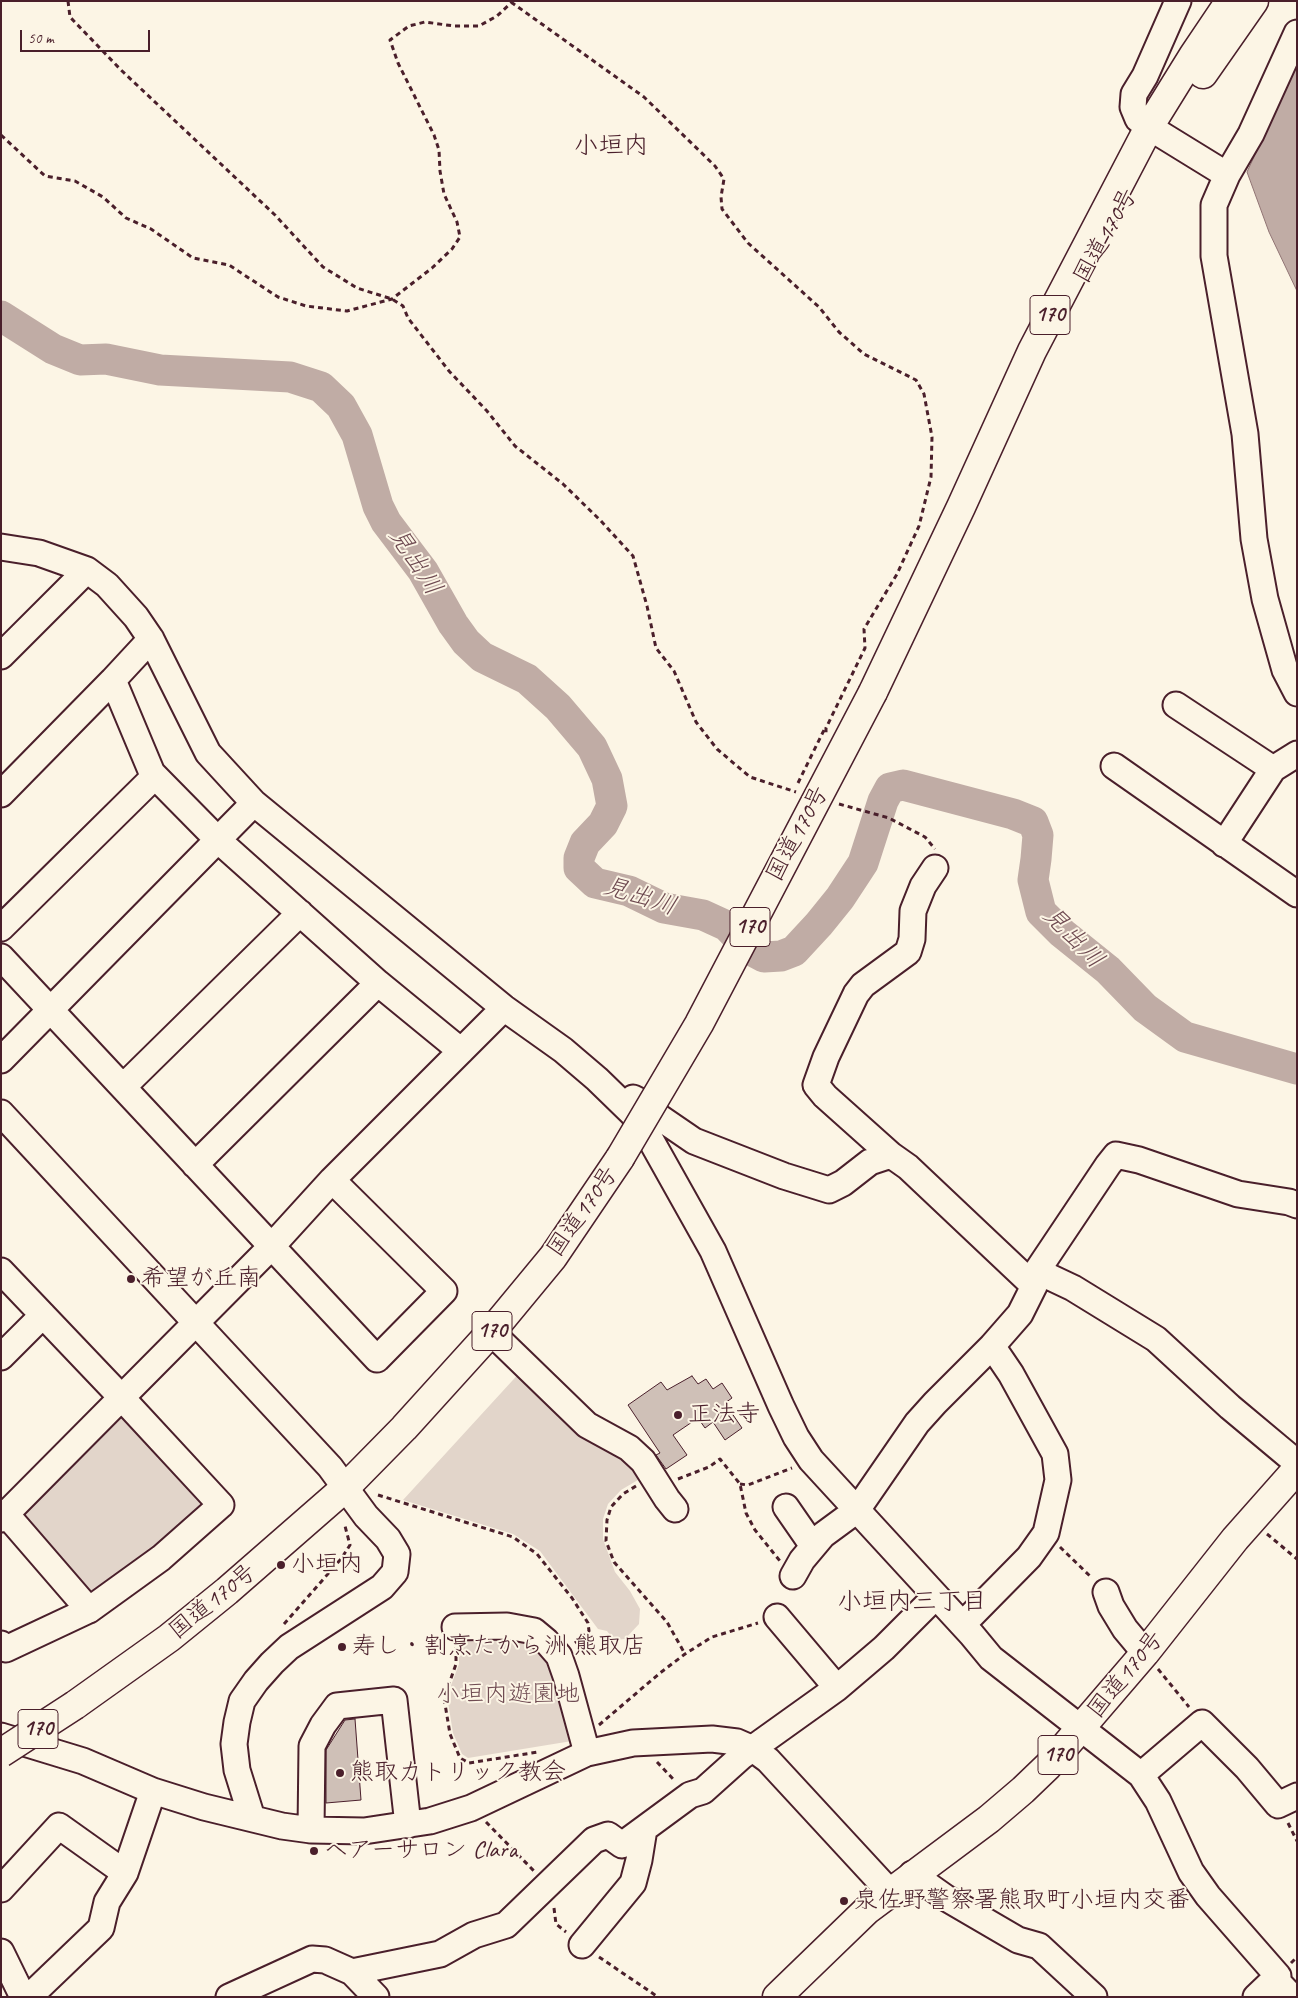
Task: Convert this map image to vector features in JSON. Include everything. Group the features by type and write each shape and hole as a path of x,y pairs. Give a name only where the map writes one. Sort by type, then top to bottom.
{"highway":[{"name":"国道170号","path":"1,1753 75,1705 169,1638 227,1591 345,1488 404,1428 491,1332 553,1257 620,1158 699,1024 873,692 961,507 1032,351 1155,131 1193,56 1230,1"},
{"name":"国道170号","path":"1155,131 1254,1"},
{"name":"国道170号","path":"777,1997 889,1891 974,1830 1023,1790 1048,1766 1145,1653 1250,1521 1297,1468"}],"street":[{"path":"1178,1 1145,76 1134,94 1133,107 1138,118 1155,131 1227,175"},
{"path":"1297,33 1251,134 1227,175 1214,205 1214,256 1246,434 1254,539 1270,617 1285,670 1297,693"},
{"path":"1,547 39,553 87,570 107,585 136,617 151,639 208,753 254,803 504,1008 564,1050 632,1113 648,1135 713,1251 780,1406 796,1437 811,1460 963,1624 991,1658 1141,1775 1158,1801 1191,1872 1208,1896 1278,1976 1256,1997"},
{"path":"1,656 87,570"},
{"path":"1,794 151,639"},
{"path":"113,680 155,776 219,841 378,983 461,1051"},
{"path":"1176,705 1273,769"},
{"path":"1224,844 1273,769 1297,754"},
{"path":"1114,766 1297,894"},
{"path":"1,928 155,776"},
{"path":"1,1060 219,841 254,803"},
{"path":"935,868 923,886 913,911 912,939 908,952 863,984 856,994 826,1058 816,1085 824,1096 1036,1279 1073,1288 1156,1339 1297,1468"},
{"path":"123,1087 300,913"},
{"path":"1,957 377,1359 444,1290 332,1180"},
{"path":"195,1165 378,983"},
{"path":"89,1610 4,1516 121,1396 272,1247 332,1180 504,1008"},
{"path":"606,1087 637,1100 694,1141 784,1176 829,1190 843,1183 870,1162 891,1155"},
{"path":"1,1113 330,1467 366,1516 388,1539 397,1554 395,1572 382,1587 289,1647 256,1681 242,1701 236,1722 234,1744 236,1770 252,1818"},
{"path":"793,1576 822,1535 857,1510 917,1423 934,1403 992,1346 1020,1314 1036,1279 1108,1165 1116,1156 1139,1160 1238,1194 1297,1205"},
{"path":"1,1271 121,1396 221,1505 161,1558 89,1610 6,1649 1,1644"},
{"path":"1,1357 43,1316"},
{"path":"491,1332 587,1425 629,1448 643,1461 675,1509"},
{"path":"963,1624 1029,1558 1046,1533 1058,1480 1056,1454 1011,1374 992,1346"},
{"path":"786,1507 813,1546"},
{"path":"1106,1592 1111,1606 1125,1629 1145,1653"},
{"path":"352,1972 440,1954 474,1935 506,1925 594,1840 608,1834 622,1845 686,1798 703,1790 753,1749 837,1688 884,1648 936,1596"},
{"path":"777,1617 837,1688"},
{"path":"455,1627 507,1626 534,1631 559,1656 586,1747"},
{"path":"311,1830 312,1746 323,1724 337,1706 394,1700 408,1825"},
{"path":"1141,1775 1202,1723 1247,1768 1278,1804 1297,1796"},
{"path":"1,1736 84,1761 153,1791 204,1807 282,1826 311,1830 364,1830 430,1821 471,1808 586,1747 712,1739 738,1742 753,1749 768,1760 889,1891"},
{"path":"29,1997 101,1928 107,1902 126,1873 153,1791"},
{"path":"1,1889 59,1826 126,1873"},
{"path":"582,1945 632,1883 639,1860 644,1830"},
{"path":"912,1874 946,1898 1018,1940 1039,1946 1094,1997"},
{"path":"1,1952 23,1997"},
{"path":"229,1997 312,1959 325,1960 352,1972 376,1997"},
{"path":"1275,1979 1292,1997"}],"path":[{"path":"68,1 70,18 121,70 275,216 323,267 357,288 392,300 403,306 408,318 449,371 487,411 515,446 562,484 600,520 633,556 656,648 674,671 696,722 716,749 750,777 802,794"},
{"path":"1,135 45,176 75,181 103,196 126,218 151,229 193,258 229,265 278,297 306,306 347,311 392,300 432,268 452,249 460,237 444,194 434,135 398,63 390,40 409,26 425,22 454,26 479,26 497,16 512,2 644,97 716,166 724,179 721,197 722,209 748,243 819,307 839,332 864,354 916,380 924,394 932,437 931,478 919,526 897,574 864,629 865,648 794,792"},
{"path":"826,728 827,736"},
{"path":"838,795 841,804"},
{"path":"834,803 889,818 925,837 935,848 939,858 935,868"},
{"path":"685,1654 667,1622 614,1562 606,1541 607,1520 611,1507 623,1494 655,1481 710,1468 720,1459 740,1484 746,1513 755,1530 793,1576"},
{"path":"740,1484 748,1485 811,1460"},
{"path":"378,1495 513,1537 537,1554 567,1591 588,1622 589,1632 559,1656"},
{"path":"1250,1521 1297,1559"},
{"path":"283,1625 341,1560 350,1545 345,1526"},
{"path":"1046,1533 1106,1592"},
{"path":"586,1747 603,1721 685,1654 712,1637 777,1617"},
{"path":"455,1627 456,1664 444,1698 450,1734 460,1758 469,1763 543,1751"},
{"path":"1145,1653 1202,1723"},
{"path":"639,1743 683,1790 686,1798"},
{"path":"471,1808 506,1840 547,1884 553,1897 556,1924 582,1945 658,1997"}],"green space":[{"path":"523,1369 648,1474 621,1490 608,1504 603,1519 603,1539 615,1572 630,1591 640,1609 639,1624 625,1639 614,1640 607,1631 598,1629 540,1551 513,1534 403,1500"},
{"path":"117,1415 123,1418 204,1498 201,1513 99,1594 86,1592 25,1520 27,1504"},
{"name":"小垣内遊園地","path":"459,1630 512,1631 553,1656 578,1740 468,1758 462,1754 453,1733 447,1696 459,1664"}],"shaded area":[{"path":"1297,64 1297,291 1269,232 1247,172"}],"building":[{"path":"692,1376 698,1384 706,1379 713,1389 722,1383 732,1398 725,1403 742,1428 725,1440 713,1422 705,1428 698,1418 673,1435 687,1455 666,1469 656,1455 660,1453 628,1405 661,1382 667,1390"},
{"name":"熊取カトリック教会","path":"355,1719 361,1800 326,1803 326,1750 345,1720"}],"waterway":[{"name":"見出川","path":"1,316 53,349 80,360 106,359 160,370 290,377 321,387 341,406 357,435 378,506 386,522 423,571 453,624 466,642 482,657 527,679 558,707 592,747 607,779 612,806 603,824 585,843 579,858 579,868 595,883 629,891 664,908 703,915 727,926 749,949 764,957 781,956 794,951 819,924 840,898 863,863 883,801 890,788 903,785 1013,814 1033,822 1038,835 1033,880 1041,912 1062,933 1108,970 1145,1008 1185,1037 1297,1069"}],"place":[{"name":"希望が丘南","path":"131,1279"},
{"name":"正法寺","path":"678,1415"},
{"name":"小垣内","path":"281,1565"},
{"name":"寿し・割烹たから洲 熊取店","path":"342,1647"},
{"name":"熊取カトリック教会","path":"340,1773"},
{"name":"ヘアーサロン Clara","path":"314,1851"},
{"name":"泉佐野警察署熊取町小垣内交番","path":"844,1901"}],"district":[{"name":"小垣内","path":"611,146"},
{"name":"小垣内三丁目","path":"912,1602"}]}
